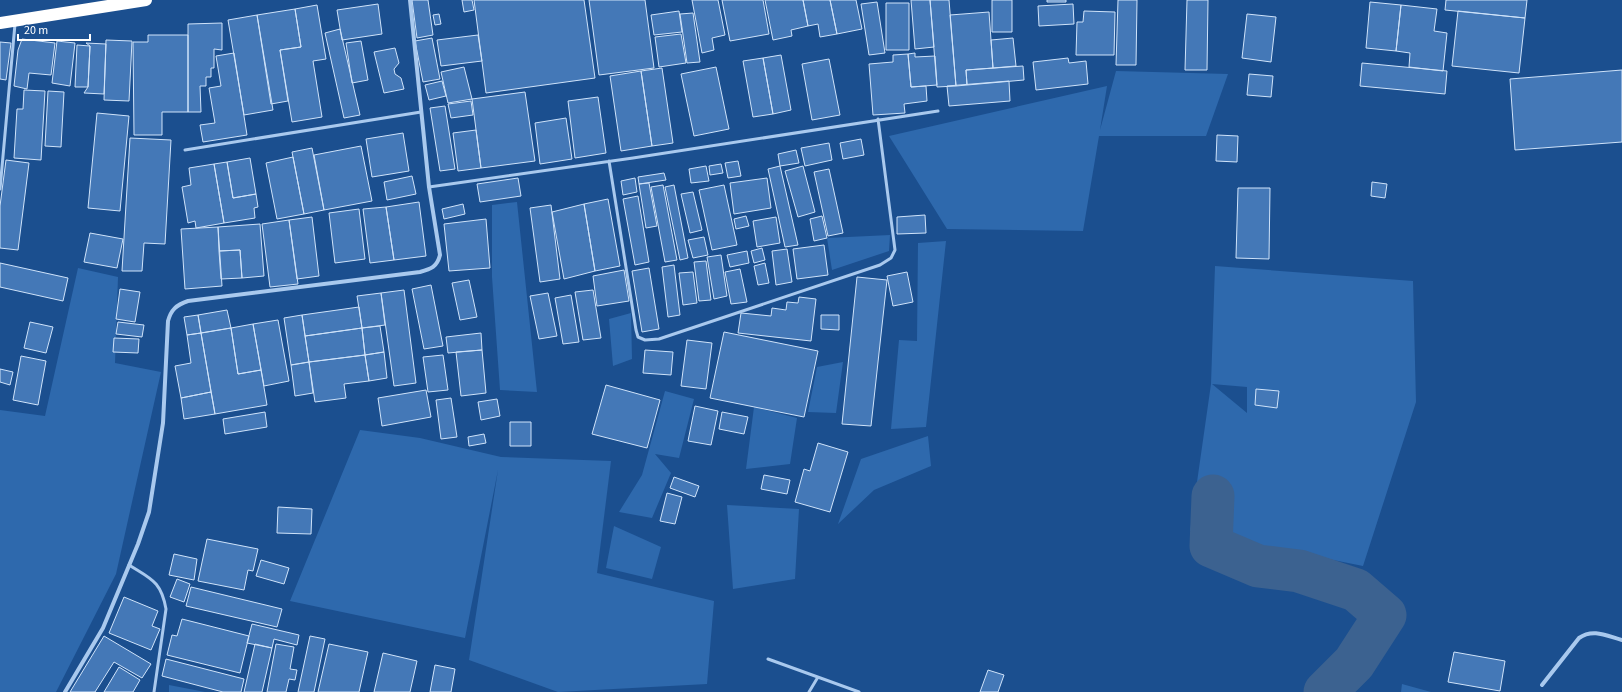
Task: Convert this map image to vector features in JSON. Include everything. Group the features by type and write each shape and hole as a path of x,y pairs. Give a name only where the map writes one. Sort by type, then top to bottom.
{"highway":[{"path":"0,23 146,0"}],"street":[{"path":"65,692 103,628 149,512 163,424 168,321 170,313 180,303 188,301 420,272 431,269 438,263 440,255 429,187 410,0"},
{"path":"1542,686 1579,638 1586,633 1593,633 1622,640"}],"lane":[{"path":"0,189 15,20"},
{"path":"429,187 609,161 938,110"},
{"path":"185,150 421,112"},
{"path":"609,161 636,330 638,337 645,340 659,339 880,265 891,258 895,250 878,119"},
{"path":"129,565 155,581 163,595 166,608 154,692"},
{"path":"768,659 859,692"},
{"path":"809,692 818,677"}],"shaded area":[{"path":"1116,71 1228,74 1206,136 1099,136 1083,231 947,229 889,136 1107,86 1100,130"},
{"path":"517,202 537,392 500,390 492,277 492,205"},
{"path":"890,235 889,251 832,270 827,238"},
{"path":"946,241 926,427 891,429 899,340 917,341 918,243"},
{"path":"1215,266 1413,281 1416,402 1363,566 1190,531 1211,384","holes":["1212,384 1247,387 1247,413"]},
{"path":"78,268 118,277 115,363 161,372 116,574 56,692 0,692 0,410 45,416"},
{"path":"631,313 632,359 613,366 609,319"},
{"path":"843,362 836,413 808,412 817,367"},
{"path":"665,391 694,399 679,458 655,454 671,473 652,518 619,512 642,475"},
{"path":"754,407 797,418 790,464 746,469"},
{"path":"360,430 420,438 501,457 611,461 597,573 714,601 707,684 558,692 469,660 498,470 465,638 290,601"},
{"path":"928,436 931,466 874,490 838,524 861,459"},
{"path":"727,505 799,509 795,579 733,589"},
{"path":"614,526 661,547 652,579 606,568"},
{"path":"1402,684 1431,692 1401,692"},
{"path":"169,685 205,692 169,692"}],"building":[{"path":"412,0 428,0 433,35 417,38"},
{"path":"462,0 472,0 474,10 464,12"},
{"path":"474,0 584,0 595,78 486,93"},
{"path":"589,0 645,0 654,68 599,75"},
{"path":"692,0 718,0 725,35 712,38 714,50 702,53"},
{"path":"722,0 763,0 769,34 730,41"},
{"path":"765,0 803,0 808,26 791,30 792,36 773,40"},
{"path":"803,0 830,0 837,34 820,37 818,24 808,26"},
{"path":"830,0 856,0 862,29 837,34"},
{"path":"911,0 930,0 934,47 915,49"},
{"path":"930,0 949,0 956,86 937,87"},
{"path":"992,0 1012,0 1012,32 992,32"},
{"path":"1047,0 1066,0 1066,2 1047,2"},
{"path":"1118,0 1137,0 1136,65 1116,65"},
{"path":"1187,0 1208,0 1207,70 1185,70"},
{"path":"1446,0 1527,0 1525,18 1445,10"},
{"path":"877,2 885,53 869,55 861,4"},
{"path":"1370,2 1401,5 1396,51 1366,48"},
{"path":"886,3 909,3 909,50 886,50"},
{"path":"378,4 382,34 342,40 337,10"},
{"path":"1073,4 1074,24 1039,26 1038,6"},
{"path":"317,5 326,59 313,61 322,117 292,122 280,50 301,47 295,9"},
{"path":"1401,5 1437,9 1434,31 1447,33 1443,71 1409,67 1410,53 1396,51"},
{"path":"295,9 301,47 280,50 288,101 271,104 257,15"},
{"path":"679,11 682,32 654,35 651,15"},
{"path":"1084,11 1115,12 1114,55 1076,55 1077,22 1083,22"},
{"path":"1458,11 1525,18 1519,73 1452,66"},
{"path":"989,12 993,68 966,70 967,85 956,86 950,15"},
{"path":"693,13 700,62 687,63 680,14"},
{"path":"439,14 441,24 435,25 433,15"},
{"path":"1247,14 1276,17 1271,62 1242,58"},
{"path":"257,15 273,110 244,115 228,20"},
{"path":"222,23 222,50 214,49 214,68 211,68 211,77 206,77 206,86 200,86 201,112 188,112 188,24"},
{"path":"340,29 360,115 344,118 325,33"},
{"path":"681,34 686,63 659,67 655,37"},
{"path":"148,35 188,35 188,112 162,112 162,135 134,135 133,42 148,42"},
{"path":"478,35 482,61 441,66 437,40"},
{"path":"432,38 440,79 423,82 415,41"},
{"path":"1013,38 1016,66 993,68 991,40"},
{"path":"22,39 55,43 51,75 29,73 27,89 14,86 18,50"},
{"path":"106,40 132,41 129,101 104,100"},
{"path":"57,41 75,43 70,86 52,83"},
{"path":"361,41 368,80 352,83 346,43"},
{"path":"0,42 11,43 6,80 0,79"},
{"path":"86,43 106,44 104,94 84,93 88,87 90,46"},
{"path":"77,45 90,46 88,87 75,87"},
{"path":"395,48 399,63 394,69 395,74 401,78 404,89 384,93 374,52"},
{"path":"234,53 247,135 203,142 200,125 215,123 209,88 221,86 216,56"},
{"path":"915,53 915,57 935,56 937,85 911,87 908,54"},
{"path":"908,54 911,87 926,86 927,101 904,104 905,113 873,115 869,64 893,62 893,55"},
{"path":"781,55 791,110 773,114 763,58"},
{"path":"763,58 773,114 753,117 743,61"},
{"path":"1068,58 1069,63 1086,61 1088,84 1036,90 1033,62"},
{"path":"829,59 840,115 812,120 802,64"},
{"path":"1362,63 1447,71 1445,94 1360,86"},
{"path":"1023,66 1024,80 967,85 966,70"},
{"path":"464,67 472,99 448,103 441,72"},
{"path":"716,67 729,129 694,136 681,74"},
{"path":"662,68 673,143 652,146 641,71"},
{"path":"1622,70 1622,142 1515,150 1510,79"},
{"path":"641,71 652,146 621,151 610,76"},
{"path":"1249,74 1273,76 1271,97 1247,95"},
{"path":"442,81 446,96 429,100 425,85"},
{"path":"1009,81 1010,101 949,106 947,86"},
{"path":"24,90 45,91 41,160 14,158 17,109 23,109"},
{"path":"48,91 64,92 61,147 45,146"},
{"path":"525,92 535,161 481,168 472,99"},
{"path":"598,97 606,153 575,158 568,101"},
{"path":"471,101 473,115 451,118 448,104"},
{"path":"445,106 455,169 440,171 430,108"},
{"path":"97,113 129,116 120,211 88,208"},
{"path":"566,118 572,159 540,164 535,123"},
{"path":"476,130 481,168 458,171 453,133"},
{"path":"403,133 409,171 372,177 366,139"},
{"path":"1217,135 1238,136 1237,162 1216,161"},
{"path":"130,138 171,140 165,244 144,243 142,271 122,271"},
{"path":"861,139 864,155 843,159 840,143"},
{"path":"829,143 832,160 805,166 801,148"},
{"path":"361,146 372,201 324,210 314,155"},
{"path":"312,148 324,210 304,214 292,152"},
{"path":"796,150 799,163 780,166 778,154"},
{"path":"293,157 304,214 277,219 266,163"},
{"path":"250,158 256,194 233,198 227,162"},
{"path":"6,160 29,163 18,250 0,248 0,206"},
{"path":"738,161 741,176 728,178 725,163"},
{"path":"227,162 233,198 256,194 258,207 254,208 255,218 224,223 214,164"},
{"path":"214,164 224,223 196,228 195,221 188,223 182,187 191,185 189,168"},
{"path":"721,164 723,173 710,175 709,166"},
{"path":"706,166 709,181 691,183 689,169"},
{"path":"780,166 798,245 785,247 768,169"},
{"path":"803,166 815,212 798,217 785,171"},
{"path":"829,169 843,233 828,236 814,172"},
{"path":"664,173 666,180 639,184 638,177"},
{"path":"412,176 416,194 387,200 384,182"},
{"path":"518,178 521,196 480,202 477,184"},
{"path":"635,178 637,192 623,195 621,181"},
{"path":"767,178 771,208 734,214 730,183"},
{"path":"1372,182 1387,184 1385,198 1371,196"},
{"path":"649,183 657,226 646,228 639,184"},
{"path":"663,185 677,260 665,262 651,187"},
{"path":"674,185 688,258 680,260 665,187"},
{"path":"724,185 737,245 712,250 699,190"},
{"path":"1238,188 1270,188 1269,259 1236,258"},
{"path":"693,192 702,230 690,233 681,194"},
{"path":"638,196 649,262 635,265 623,199"},
{"path":"608,199 620,266 595,271 584,204"},
{"path":"419,202 426,256 394,260 386,207"},
{"path":"463,204 465,214 444,219 442,209"},
{"path":"584,204 595,271 564,279 552,212"},
{"path":"551,205 560,279 540,282 530,208"},
{"path":"386,207 394,260 370,263 363,209"},
{"path":"359,209 365,259 335,263 329,213"},
{"path":"925,215 926,233 897,234 897,217"},
{"path":"746,216 749,226 736,229 734,219"},
{"path":"822,216 827,238 814,241 810,219"},
{"path":"312,217 319,276 297,279 289,220"},
{"path":"776,217 780,243 757,247 753,221"},
{"path":"486,219 490,268 449,271 444,224"},
{"path":"289,220 298,284 270,287 262,224"},
{"path":"260,224 264,276 242,278 240,250 219,251 218,227"},
{"path":"218,227 222,286 185,289 181,229"},
{"path":"90,233 123,239 117,268 84,262"},
{"path":"704,237 708,255 693,258 688,240"},
{"path":"824,245 828,275 797,279 793,249"},
{"path":"762,248 765,260 754,263 751,251"},
{"path":"787,249 792,282 776,285 772,251"},
{"path":"240,250 242,278 221,279 219,251"},
{"path":"747,251 749,263 730,267 727,255"},
{"path":"721,255 727,296 714,299 707,257"},
{"path":"706,261 711,300 699,301 694,262"},
{"path":"0,263 68,278 63,301 0,287"},
{"path":"765,263 769,283 758,285 754,266"},
{"path":"674,265 680,315 668,317 662,267"},
{"path":"649,268 659,329 642,332 632,271"},
{"path":"740,269 747,302 731,304 725,272"},
{"path":"624,270 629,301 597,306 593,276"},
{"path":"693,272 697,303 683,305 679,273"},
{"path":"907,272 913,302 893,306 887,276"},
{"path":"857,277 887,280 871,426 842,424"},
{"path":"469,280 477,317 460,320 452,283"},
{"path":"431,285 443,346 424,349 412,289"},
{"path":"120,289 140,292 135,322 116,319"},
{"path":"404,290 416,383 394,386 381,293"},
{"path":"593,290 601,338 583,340 575,292"},
{"path":"381,293 385,325 362,328 357,296"},
{"path":"548,293 557,336 539,339 530,296"},
{"path":"571,295 579,342 563,344 555,298"},
{"path":"799,297 816,299 811,341 738,333 741,313 771,316 772,308 786,310 787,302 798,303"},
{"path":"359,307 362,328 305,336 302,315"},
{"path":"227,310 231,328 201,333 198,315"},
{"path":"198,315 201,333 187,335 184,317"},
{"path":"302,315 309,362 291,365 284,318"},
{"path":"821,315 839,315 839,330 821,329"},
{"path":"278,320 289,381 264,386 253,324"},
{"path":"30,322 53,327 46,353 24,348"},
{"path":"118,322 144,325 142,337 116,334"},
{"path":"253,324 261,370 238,374 231,328"},
{"path":"380,326 384,352 365,355 362,328"},
{"path":"231,328 238,374 261,370 267,405 215,414 201,333"},
{"path":"362,328 365,355 309,362 305,336"},
{"path":"724,332 818,351 804,417 710,398"},
{"path":"201,333 211,392 181,398 175,366 191,363 187,335"},
{"path":"481,333 482,350 448,353 446,337"},
{"path":"114,338 139,339 138,353 113,352"},
{"path":"687,340 712,343 706,389 681,386"},
{"path":"482,350 486,393 461,396 456,352"},
{"path":"645,350 673,352 671,375 643,373"},
{"path":"384,352 387,378 369,381 365,355"},
{"path":"365,355 369,381 344,384 346,398 315,402 309,362"},
{"path":"443,355 448,390 428,392 423,357"},
{"path":"21,356 46,361 38,405 13,400"},
{"path":"309,362 313,393 295,396 291,365"},
{"path":"0,369 13,372 10,385 0,382"},
{"path":"606,385 660,400 647,448 592,434"},
{"path":"1256,389 1279,391 1277,408 1255,405"},
{"path":"426,390 431,417 382,426 378,398"},
{"path":"211,392 215,414 184,419 181,398"},
{"path":"451,398 457,437 441,439 436,400"},
{"path":"497,399 500,416 481,420 478,402"},
{"path":"695,406 718,411 711,445 688,441"},
{"path":"265,412 267,427 225,434 223,419"},
{"path":"722,412 748,417 744,434 719,429"},
{"path":"510,422 531,422 531,446 510,446"},
{"path":"484,434 486,443 469,446 468,437"},
{"path":"818,443 848,452 830,512 795,502 804,469 810,471"},
{"path":"764,475 790,480 787,494 761,489"},
{"path":"674,477 699,486 695,497 670,488"},
{"path":"667,493 682,497 675,524 660,521"},
{"path":"278,507 312,509 311,534 277,533"},
{"path":"207,539 258,549 253,571 248,570 244,590 198,581"},
{"path":"174,554 197,559 194,580 169,575"},
{"path":"261,560 289,568 284,584 256,576"},
{"path":"177,579 190,584 184,602 170,597"},
{"path":"191,587 282,609 277,627 186,606"},
{"path":"124,597 158,611 152,626 160,629 151,650 109,633"},
{"path":"182,619 249,636 240,673 167,655 172,635 177,636"},
{"path":"252,624 299,635 297,645 274,639 272,648 247,643"},
{"path":"104,636 151,664 142,678 114,662 95,692 70,692"},
{"path":"310,636 325,639 314,692 298,692"},
{"path":"255,644 272,648 262,692 244,692"},
{"path":"276,644 294,647 290,669 297,670 295,680 289,679 286,692 267,692"},
{"path":"329,644 368,652 359,692 318,692"},
{"path":"1454,652 1505,661 1500,691 1448,682"},
{"path":"383,653 417,661 410,692 374,692"},
{"path":"166,659 244,679 241,692 223,692 162,676"},
{"path":"435,665 455,669 451,692 430,692"},
{"path":"119,667 140,680 133,692 104,692"},
{"path":"988,670 1004,675 998,692 980,692"}],"waterway":[{"path":"1213,496 1211,546 1258,566 1299,571 1356,590 1385,615 1354,663 1325,692"}]}
